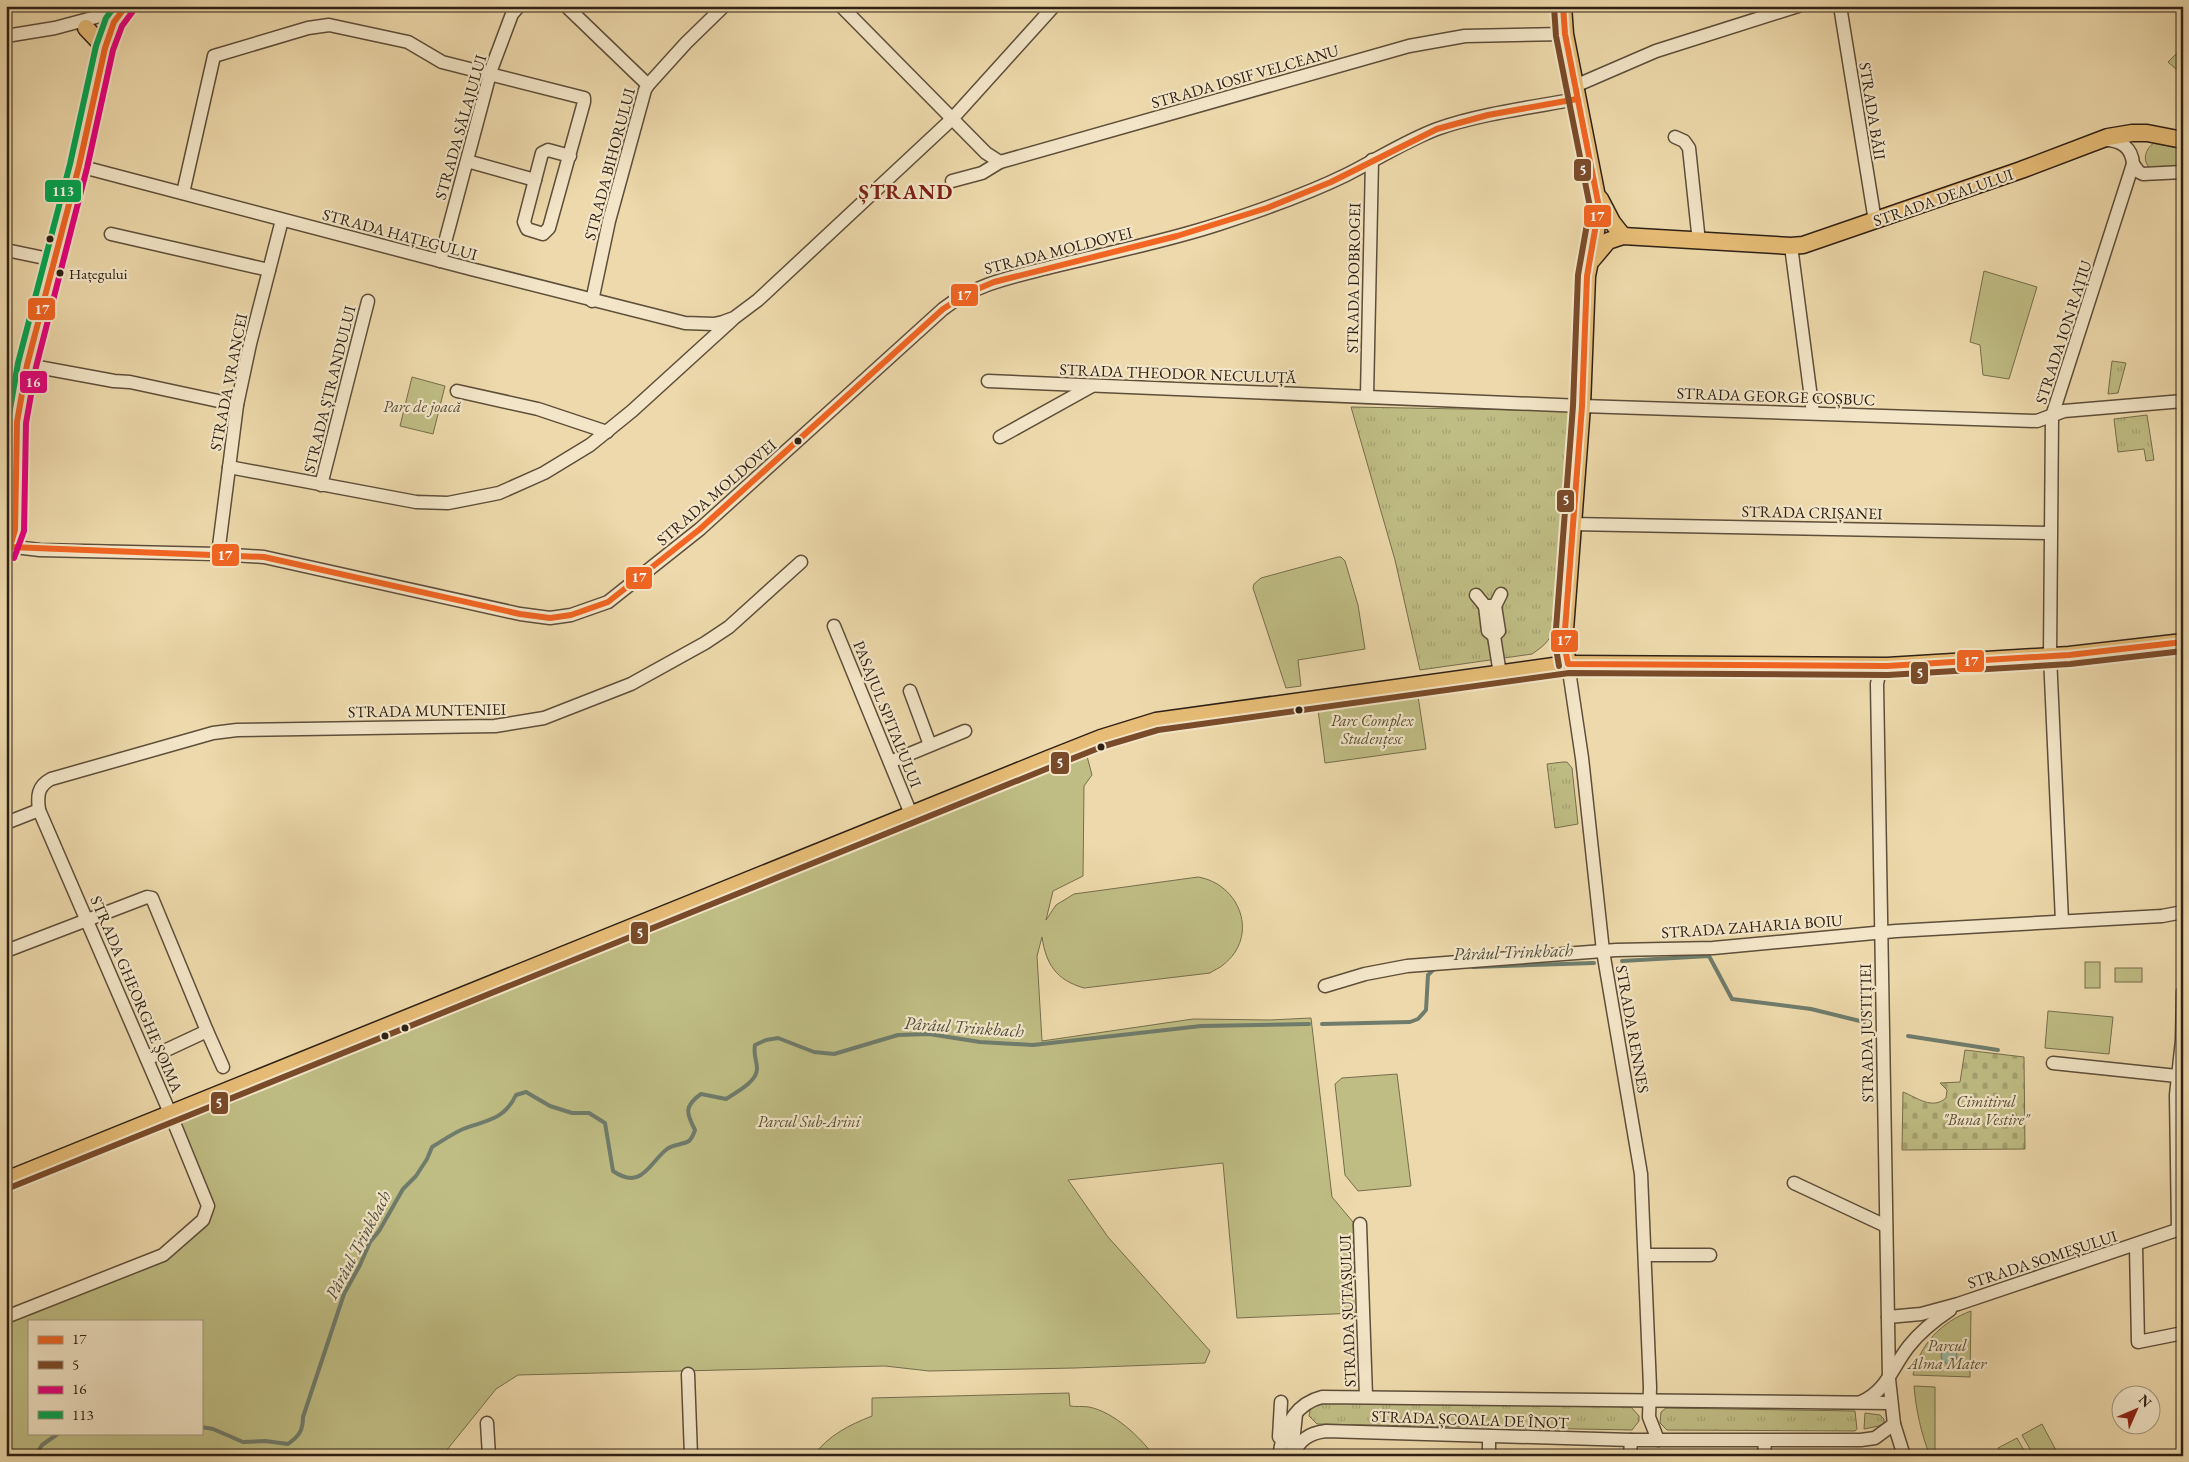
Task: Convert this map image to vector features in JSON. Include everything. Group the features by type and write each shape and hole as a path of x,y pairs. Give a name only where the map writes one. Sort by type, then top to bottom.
{"main road":[{"path":"1563,6 1565,34 1598,197 1597,225 1589,264 1582,406 1564,643 1568,664"},
{"path":"8,550 15,530 12,404 27,365 79,166 108,40 114,22 124,8"},
{"path":"78,26 108,40"},
{"name":"STRADA DEALULUI","path":"1623,236 1699,242 1804,245 2108,137 2132,133 2159,135 2183,140"},
{"path":"1589,264 1608,241 1623,236 1612,222 1598,197"},
{"path":"6,1180 1101,738 1156,721 1216,711 1568,664 1888,666 2050,656 2183,642"}],"street":[{"name":"STRADA SĂLAJULUI","path":"440,261 490,75 512,14 519,6"},
{"path":"566,6 648,85"},
{"name":"STRADA BIHORULUI","path":"592,301 609,221 648,85 686,43 724,6"},
{"path":"841,6 986,153 1000,162"},
{"name":"STRADA ȘTRANDULUI","path":"228,467 364,494 434,504 480,498 520,485 573,457 607,432 734,318 758,300 952,119 1054,6"},
{"path":"1576,92 1656,51 1798,6"},
{"name":"STRADA BĂII","path":"1840,6 1874,221"},
{"path":"6,36 78,26 124,8"},
{"path":"183,193 214,56 308,28 329,25 408,42 442,62 584,98 570,156 549,228 544,234 527,229 524,222 542,154 544,151 570,156"},
{"name":"STRADA IOSIF VELCEANU","path":"952,181 982,173 1000,162 1418,44 1465,36 1565,34"},
{"name":"STRADA MOLDOVEI","path":"8,550 218,554 264,557 536,617 550,618 571,615 608,602 700,529 942,309 973,289 1002,279 1174,237 1235,219 1300,196 1420,136 1460,122 1576,92"},
{"path":"1675,137 1684,141 1689,148 1699,242"},
{"path":"2095,142 2106,140 2119,142 2130,151 2133,164 2143,174 2183,172"},
{"name":"STRADA DOBROGEI","path":"1367,396 1372,160"},
{"path":"467,161 535,180"},
{"name":"STRADA ION RAȚIU","path":"2062,921 2050,656 2052,416 2133,164"},
{"name":"STRADA HAȚEGULUI","path":"79,166 592,301 685,323 714,324"},
{"name":"STRADA VRANCEI","path":"218,554 237,405 250,344 282,220"},
{"path":"111,234 270,270"},
{"path":"1791,246 1813,413"},
{"path":"6,250 54,260"},
{"name":"STRADA ȘTRANDULUI","path":"321,485 368,301"},
{"name":"STRADA ȘTRANDULUI","path":"714,324 734,318"},
{"path":"27,365 114,381 130,382 237,405"},
{"name":"STRADA THEODOR NECULUȚĂ","path":"988,380 1092,386 1367,396"},
{"path":"1000,436 1092,386"},
{"path":"457,391 538,409 607,432"},
{"name":"STRADA GEORGE COȘBUC","path":"1367,396 1582,406 2037,421 2064,411 2183,401"},
{"name":"STRADA CRIȘANEI","path":"1572,524 2050,533"},
{"name":"STRADA MUNTENIEI","path":"38,810 37,797 39,790 43,783 51,779 214,733 257,729 495,726 544,718 631,684 705,643 729,627 801,562"},
{"path":"1476,595 1494,602 1488,631 1494,636 1500,674"},
{"name":"PASAJUL SPITALULUI","path":"834,626 911,814"},
{"name":"STRADA RENNES","path":"1568,664 1582,758 1603,951 1641,1174 1650,1401"},
{"name":"STRADA JUSTIȚIEI","path":"1888,666 1879,674 1877,684 1889,1379 1890,1403 1894,1424 1904,1456"},
{"path":"910,691 930,745"},
{"path":"890,762 965,731"},
{"path":"6,823 38,810"},
{"name":"STRADA GHEORGHE ȘOIMA","path":"6,1317 163,1255 203,1220 208,1206 87,919 38,810"},
{"path":"6,951 87,919 148,897 152,898 223,1067"},
{"name":"STRADA ZAHARIA BOIU","path":"1325,986 1365,974 1408,966 1603,951 1713,948 1880,932 2162,916 2183,912"},
{"path":"2180,1229 2178,1076 2181,1057 2183,992"},
{"path":"147,1059 207,1031"},
{"path":"2053,1063 2178,1076"},
{"path":"1794,1183 1886,1226"},
{"name":"STRADA ȘUTAȘULUI","path":"1360,1224 1366,1396"},
{"name":"STRADA SOMEȘULUI","path":"1888,1317 1921,1314 1958,1304 2136,1246 2180,1229"},
{"name":"STRADA SOMEȘULUI","path":"2136,1246 2138,1342 2183,1333"},
{"path":"1645,1255 1710,1255"},
{"name":"STRADA SOMEȘULUI","path":"1860,1402 1872,1397 1889,1379 1910,1345 1939,1317 1958,1304"},
{"path":"688,1374 691,1456"},
{"name":"STRADA ȘCOALA DE ÎNOT","path":"1297,1411 1308,1402 1322,1397 1366,1396 1890,1403"},
{"path":"1650,1401 1650,1423 1658,1440"},
{"path":"1278,1456 1281,1402"},
{"path":"1278,1456 1283,1435 1297,1411"},
{"path":"1292,1456 1297,1411"},
{"path":"487,1424 489,1456"},
{"name":"STRADA ȘCOALA DE ÎNOT","path":"1292,1456 1302,1440 1317,1432 1631,1440 1765,1441 1871,1439 1894,1424"},
{"path":"1489,1436 1489,1456"},
{"path":"1630,1456 1631,1440"},
{"path":"1764,1456 1765,1441"}],"green space":[{"path":"2183,47 2183,66 2176,69 2168,62"},
{"path":"2154,143 2183,149 2183,169 2150,168 2145,159 2148,148"},
{"path":"1984,271 2037,287 2009,379 1983,375 1980,345 1970,342"},
{"path":"2112,361 2126,363 2118,393 2108,394"},
{"name":"Parc de joacă","path":"412,377 445,386 433,434 400,426"},
{"path":"1351,407 1575,411 1556,622 1548,641 1532,654 1420,670 1395,560"},
{"path":"2147,415 2154,460 2146,461 2144,449 2118,452 2114,419"},
{"path":"1338,557 1345,561 1358,605 1365,649 1298,660 1301,686 1286,688 1253,588 1254,584 1261,578"},
{"name":"Parc Complex Studențesc","path":"1418,696 1426,749 1325,763 1318,710"},
{"name":"Parcul Sub-Arini","path":"1084,745 1092,775 1084,786 1083,876 1053,891 1046,920 1056,905 1074,894 1198,877 1213,882 1225,890 1234,900 1240,913 1242,926 1241,940 1234,953 1222,966 1210,973 1084,988 1074,985 1054,970 1046,955 1042,937 1037,956 1042,1041 1193,1019 1270,1020 1311,1018 1332,1197 1353,1222 1357,1313 1237,1318 1223,1163 1068,1180 1108,1237 1210,1351 1205,1363 929,1371 885,1366 518,1375 496,1389 442,1456 6,1456 6,1317 163,1255 208,1206 170,1113"},
{"path":"1567,762 1572,768 1578,824 1555,828 1547,764"},
{"path":"2085,962 2100,962 2100,988 2085,988"},
{"path":"2115,968 2142,968 2142,982 2115,982"},
{"path":"2048,1011 2113,1017 2109,1054 2045,1048"},
{"name":"Cimitirul \"Buna Vestire\"","path":"1965,1050 2024,1057 2025,1149 1902,1150 1903,1092 1930,1103 1946,1098 1947,1090 1940,1083 1960,1082"},
{"path":"1397,1074 1411,1186 1358,1191 1345,1175 1335,1084 1342,1078"},
{"name":"Parcul Alma Mater","path":"1971,1311 1970,1377 1913,1375 1921,1353 1933,1335 1950,1321"},
{"path":"1914,1386 1935,1387 1935,1456 1930,1456 1924,1439"},
{"path":"1069,1393 1070,1406 1089,1407 1108,1414 1134,1433 1154,1456 813,1456 826,1442 840,1432 872,1416 872,1398"},
{"path":"1316,1401 1631,1407 1639,1416 1639,1421 1632,1430 1317,1424 1309,1416 1311,1405"},
{"path":"1666,1408 1855,1411 1857,1429 1855,1431 1667,1430 1660,1423 1661,1412"},
{"path":"1865,1413 1880,1415 1884,1419 1884,1423 1864,1429"},
{"path":"2042,1424 2059,1456 2034,1456 2022,1435"},
{"path":"2017,1438 2027,1456 2002,1456 1998,1448"}],"water":[{"path":"1946,1348 1952,1348 1957,1353 1955,1362 1946,1364 1941,1359 1941,1353"}],"waterway":[{"name":"Pârâul Trinkbach","path":"1622,961 1709,956 1732,999 1811,1009 1864,1022"},
{"name":"Pârâul Trinkbach","path":"1473,967 1594,963"},
{"name":"Pârâul Trinkbach","path":"1322,1024 1410,1022 1418,1019 1426,1010 1428,975 1434,969"},
{"name":"Pârâul Trinkbach","path":"202,1427 213,1429 243,1442 265,1441 288,1444 300,1433 303,1417 344,1294 370,1242 379,1231 403,1189 416,1176 432,1147 463,1129 494,1118 506,1110 516,1095 526,1092 550,1106 572,1113 589,1113 605,1123 613,1171 631,1178 638,1177 644,1173 669,1147 690,1140 695,1130 688,1110 695,1098 701,1094 726,1099 750,1083 757,1069 754,1052 755,1045 766,1040 778,1038 814,1052 834,1054 898,1035 929,1034 980,1042 1033,1045 1201,1026 1309,1024"},
{"name":"Pârâul Trinkbach","path":"1908,1036 1998,1050"},
{"name":"Pârâul Trinkbach","path":"35,1456 42,1445 58,1434"}],"transit line":[{"name":"113","path":"6,528 8,421 18,363 70,164 96,46 106,18 115,6"},
{"name":"17","path":"10,547 15,530 17,422 27,365 79,166 105,48 114,22 126,6"},
{"name":"17","path":"1563,6 1565,34 1599,207 1587,276 1582,406 1564,643 1568,664 1887,666 2069,655 2183,642"},
{"name":"5","path":"1554,7 1556,36 1590,207 1578,275 1573,406 1555,642 1559,666"},
{"name":"16","path":"14,558 24,531 26,423 36,367 87,168 113,50 122,26 133,11"},
{"name":"17","path":"10,547 264,557 520,614 550,618 571,615 608,602 700,529 943,309 968,293 994,282 1177,236 1267,208 1331,182 1437,129 1488,115 1577,99"},
{"name":"5","path":"9,1188 1051,767 1104,746 1158,730 1569,673 1888,675 2070,664 2183,651"}],"place":[{"name":"Hațegului","path":"60,273"}],"district":[{"name":"ȘTRAND","path":"906,192"}]}
